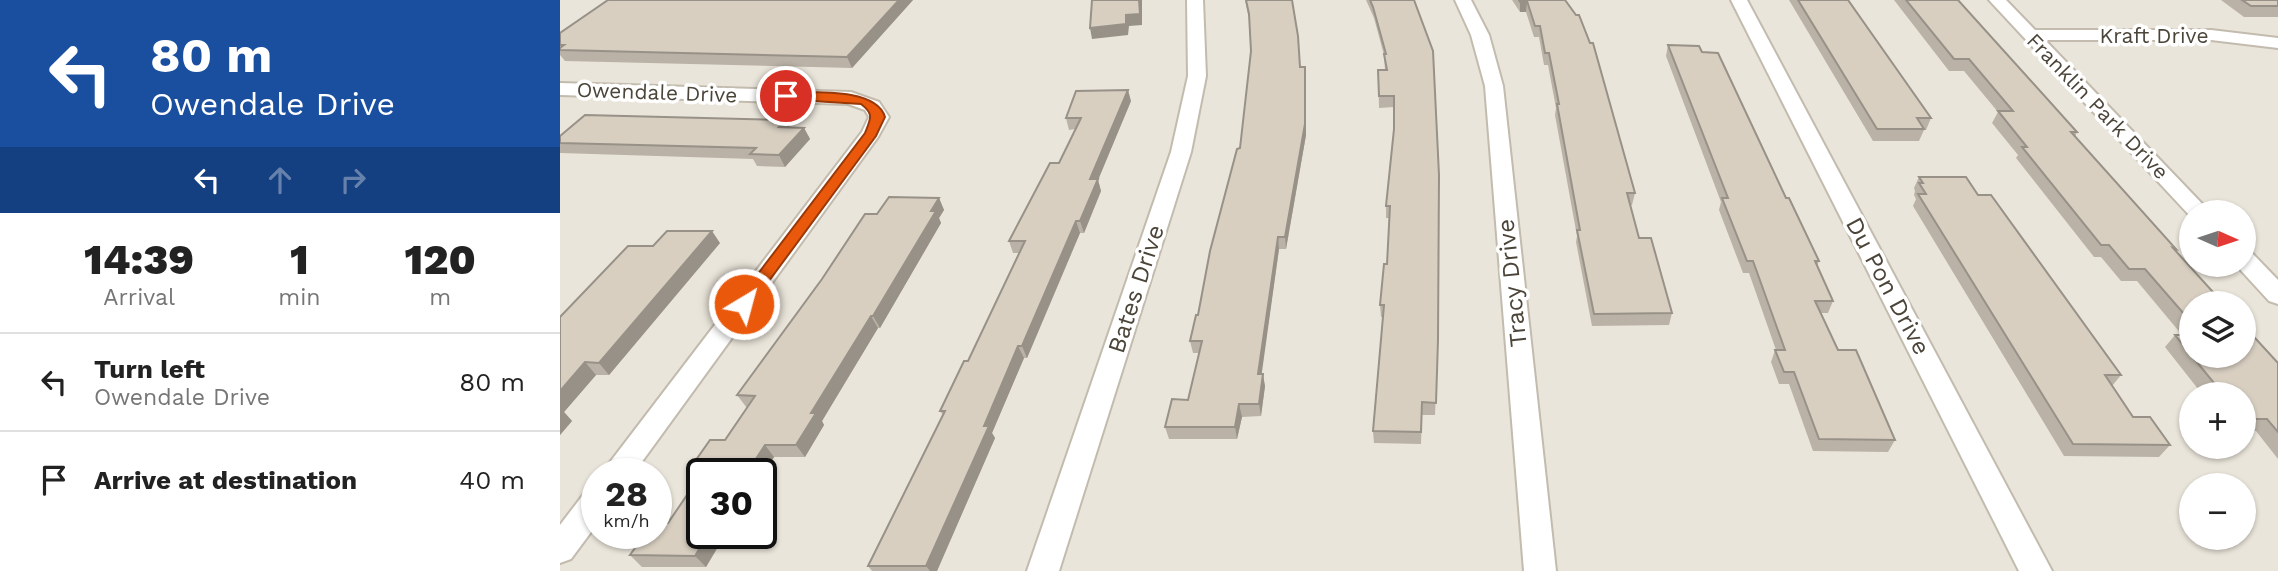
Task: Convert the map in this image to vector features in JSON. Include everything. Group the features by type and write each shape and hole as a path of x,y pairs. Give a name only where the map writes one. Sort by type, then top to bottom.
{"street":[{"name":"Bates Drive","path":"1043,571 1181,152 1197,76 1195,0"},
{"name":"Tracy Drive","path":"1463,0 1480,34 1494,86 1540,571"},
{"name":"Du Pon Drive","path":"1739,0 2036,571"},
{"name":"Franklin Park Drive","path":"1997,0 2188,200"},
{"name":"Kraft Drive","path":"2031,35 2211,35 2278,43"},
{"name":"Owendale Drive","path":"560,89 851,98 865,102 877,110 879,117 871,133 628,458"},
{"path":"560,108 583,89"},
{"path":"2256,272 2278,295"},
{"path":"560,549 581,521"}],"shaded area":[{"path":"560,0 2278,0 2278,571 560,571"}],"building":[{"path":"608,0 899,0 847,57 560,50 564,45 560,45 560,33"},
{"path":"1092,0 1139,0 1140,14 1126,15 1126,24 1090,28"},
{"path":"1246,0 1292,0 1300,67 1305,67 1305,124 1285,237 1278,237 1258,374 1263,374 1259,404 1239,404 1235,427 1165,427 1172,399 1188,400 1202,341 1190,341 1198,315 1210,251 1237,149 1240,148 1251,51"},
{"path":"1370,0 1414,0 1433,51 1439,175 1438,340 1436,403 1422,402 1421,432 1373,431 1384,305 1380,305 1384,264 1387,264 1390,206 1386,206 1394,129 1394,96 1379,96 1378,70 1387,70 1386,54"},
{"path":"1519,0 1565,0 1576,15 1579,15 1590,43 1593,43 1635,193 1627,193 1639,238 1651,238 1672,313 1594,314 1577,230 1580,230 1549,53 1545,53 1540,26 1535,26 1527,1"},
{"path":"1798,0 1848,0 1931,118 1917,118 1924,129 1877,129"},
{"path":"1906,0 1958,0 2077,132 2071,132 2176,249 2173,248 2179,255 2179,277 2199,277 2212,291 2179,291 2179,308 2145,269 2129,269 2109,245 2101,245 2022,147 2027,147 1998,111 2013,111 1969,59 1954,59"},
{"path":"2242,0 2278,0 2278,6 2251,6"},
{"path":"1668,45 1699,46 1702,52 1718,53 1786,198 1789,198 1819,261 1815,261 1833,301 1815,301 1838,350 1856,350 1895,440 1819,439 1794,372 1784,372 1775,350 1785,350 1753,261 1747,261 1722,198 1728,198"},
{"path":"1128,90 1090,179 1098,179 1080,221 1076,221 1022,346 1018,346 984,426 989,426 926,566 868,566 945,411 940,411 964,361 968,361 1025,241 1009,241 1050,163 1059,163 1081,118 1066,118 1076,91"},
{"path":"585,115 786,120 779,127 804,128 779,155 750,154 756,148 560,143 560,136"},
{"path":"1919,177 1966,177 1978,195 1991,195 2121,375 2105,375 2133,417 2150,417 2170,445 2073,444 1918,194 1926,194 1919,183 1923,183"},
{"path":"889,197 939,198 931,211 936,211 811,413 816,413 796,445 765,445 756,458 697,458 710,440 725,440 755,396 737,395 822,279 865,214 877,214"},
{"path":"667,231 712,231 599,363 585,362 560,391 560,317 628,246 653,246"},
{"path":"2256,339 2278,363 2278,432 2267,419 2256,419 2256,382 2213,382 2202,368 2256,368"},
{"path":"686,496 686,549 699,549 695,556 630,555 634,549 672,549 672,517"}],"route":[{"path":"744,304 871,133 879,117 872,106 851,98 786,96"}]}
